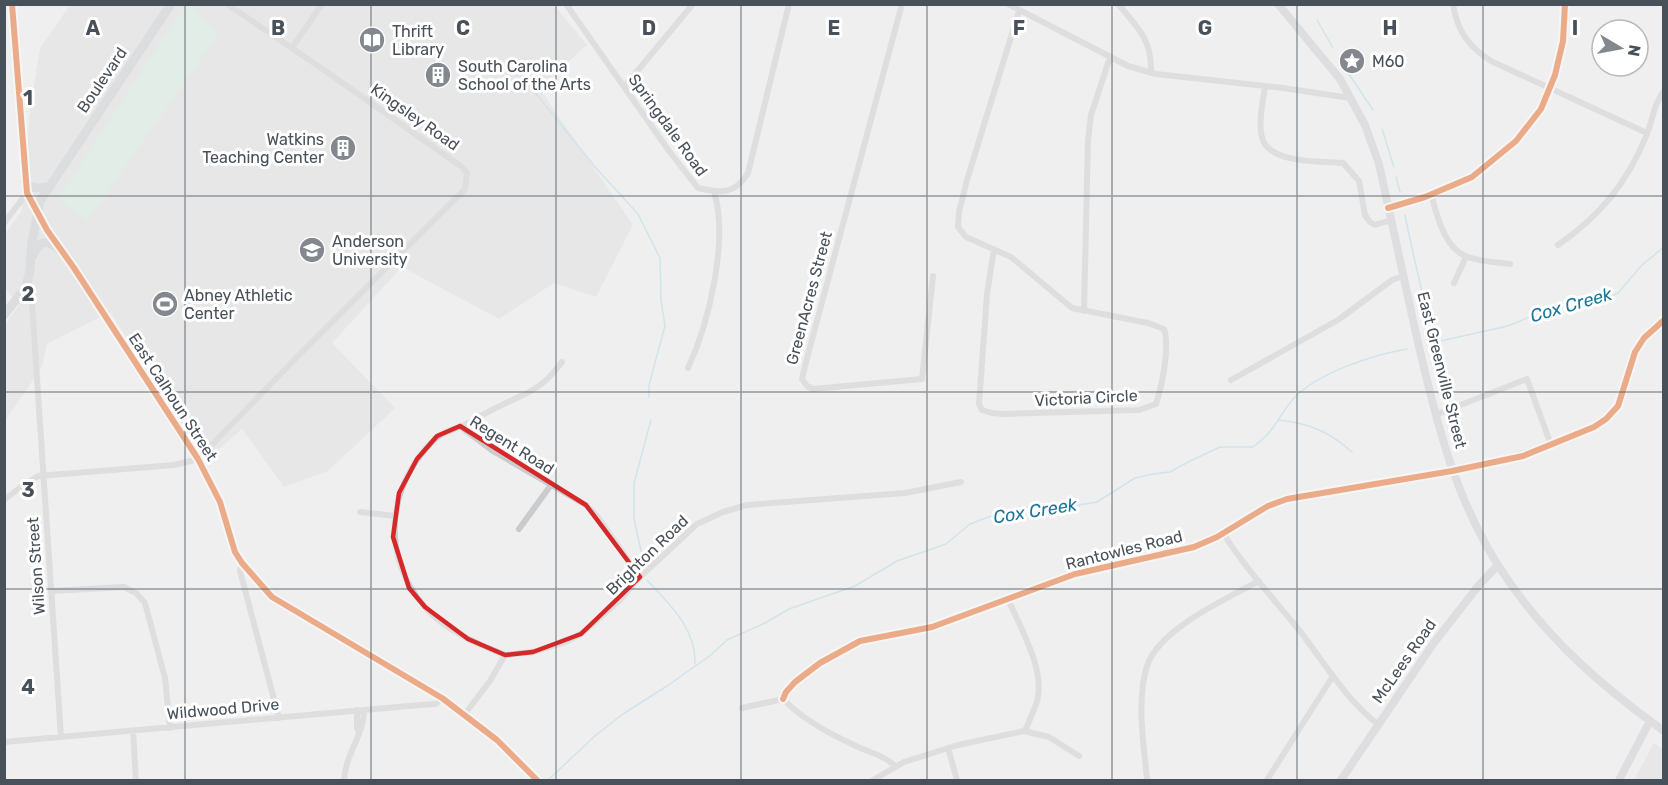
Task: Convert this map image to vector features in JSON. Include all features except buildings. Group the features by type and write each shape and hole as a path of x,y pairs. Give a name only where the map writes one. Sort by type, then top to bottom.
{"main road":[{"name":"Boulevard","path":"26,287 40,201 171,4"},
{"path":"25,181 27,185 34,188 48,187"},
{"path":"32,257 42,242 50,243 63,252"},
{"path":"4,315 26,287"}],"street":[{"name":"East Calhoun Street","path":"12,4 27,193 38,214 198,459 220,502 235,552 242,563 272,597 442,699 497,740 537,780"},
{"name":"Kingsley Road","path":"198,459 465,189 467,181 467,173 462,167 227,4"},
{"path":"292,48 322,4"},
{"name":"Springdale Road","path":"566,4 669,152 698,188 714,192 731,190 743,182 748,173 789,4"},
{"path":"624,87 693,4"},
{"name":"GreenAcres Street","path":"902,4 806,362 802,379 807,386 813,389 922,379 933,276"},
{"path":"1008,4 1128,66 1151,73 1350,98"},
{"path":"1118,4 1144,34 1151,59 1151,73"},
{"path":"1453,4 1455,19 1474,50 1491,61 1647,134"},
{"path":"1388,208 1472,177 1516,141 1540,110 1555,75 1563,41 1565,4"},
{"name":"East Greenville Street","path":"1281,6 1340,78 1372,143 1435,415 1452,471 1470,513 1498,565 1527,606 1560,645 1603,685 1664,731"},
{"path":"994,249 966,237 958,227 959,212 1019,10"},
{"path":"1084,311 1088,140 1091,115 1110,57"},
{"path":"1265,86 1262,136 1271,152 1281,157 1343,163 1359,181 1365,215 1370,222 1375,225 1391,220"},
{"path":"1558,245 1581,229 1605,206 1623,180 1647,134 1658,98 1664,91"},
{"path":"688,368 697,350 717,265 719,207 714,192"},
{"path":"4,223 27,193"},
{"path":"1431,194 1443,232 1454,247 1466,257 1510,264"},
{"name":"Victoria Circle","path":"994,249 1011,257 1072,308 1148,323 1164,329 1167,338 1161,386 1156,404 1139,410 1104,412 1003,414 982,410 979,404 979,393 987,294 994,249"},
{"path":"1454,283 1466,257"},
{"path":"1231,380 1338,320 1392,280 1403,276"},
{"name":"Wilson Street","path":"26,287 32,304 61,737"},
{"path":"1452,471 1523,456 1594,427 1611,415 1621,400 1635,352 1644,338 1664,320"},
{"path":"460,426 538,387 562,362"},
{"path":"1435,415 1527,379 1551,445"},
{"name":"Regent Road","path":"505,655 468,639 443,624 425,608 410,588 400,567 393,537 399,493 417,459 437,436 460,426 493,451 586,505 597,516 640,577"},
{"path":"4,500 38,476 174,465 198,459"},
{"name":"Rantowles Road","path":"783,699 795,682 820,663 860,641 932,627 1032,588 1075,574 1194,547 1268,506 1287,499 1452,471"},
{"name":"Brighton Road","path":"505,655 533,652 563,643 581,634 619,601 640,577 697,524 723,512 747,505 905,493 961,482"},
{"path":"519,530 551,485"},
{"path":"360,512 395,516"},
{"path":"1223,532 1238,556 1333,676 1366,715 1379,724"},
{"path":"242,563 240,572 279,718"},
{"name":"McLees Road","path":"1341,780 1433,644 1479,585 1498,565"},
{"path":"1147,780 1142,705 1148,664 1159,644 1184,623 1259,581"},
{"path":"52,591 124,587 141,598 145,603 162,668 170,728"},
{"path":"1008,599 1036,667 1039,682 1038,699 1025,731"},
{"path":"464,715 490,681 505,655"},
{"path":"1267,780 1333,676"},
{"name":"Wildwood Drive","path":"4,742 436,704 442,699"},
{"path":"742,708 783,699 817,725 854,746 885,757 895,766"},
{"path":"344,780 346,762 359,733 357,728 360,710"},
{"path":"1618,780 1650,721"},
{"path":"133,731 136,780"},
{"path":"873,780 895,766 948,748 983,738 1025,731 1049,737 1079,756"},
{"path":"948,748 957,780"}],"highlighted area":[{"path":"460,426 586,505 640,577 581,634 533,652 505,655 468,639 425,607 409,588 393,537 399,493 417,459 437,436"}],"shaded area":[{"name":"Anderson University","path":"70,5 554,5 587,45 539,88 633,225 596,297 554,283 499,319 402,267 332,343 395,408 328,471 284,487 242,429 206,460 110,312 47,344 42,367 5,421 5,325 19,305 5,288 5,234 22,210 30,109 40,48"},
{"path":"1654,743 1663,749 1663,780 1634,780"}],"green space":[{"path":"185,5 192,5 218,35 87,221 58,199"}],"waterway":[{"path":"1317,20 1333,48"},
{"path":"1339,59 1373,110"},
{"path":"534,91 596,168 638,214 660,258 661,300 665,326 649,385 649,397"},
{"path":"1382,129 1394,167"},
{"path":"1396,177 1400,192"},
{"path":"1405,215 1431,343"},
{"name":"Cox Creek","path":"1427,344 1508,326 1551,308 1596,303 1618,293 1642,265 1664,247"},
{"name":"Cox Creek","path":"548,780 596,735 623,714 711,655 727,640 789,609 855,586 897,561 946,544 970,524 999,513 1033,506 1073,506 1097,502 1135,478 1170,472 1220,447 1253,447 1271,430 1295,397 1318,380 1363,360 1407,349"},
{"path":"644,564 634,519 634,483 651,420"},
{"path":"1278,420 1318,429 1352,452"},
{"path":"647,580 673,608 686,628 691,639 695,664"}],"cycle path":[{"path":"12,4 27,193 47,230 198,459 220,502 235,552 242,563 272,597 442,698 497,740 537,780"},
{"path":"1388,208 1425,197 1472,177 1516,141 1541,109 1555,75 1563,41 1565,4"},
{"path":"783,699 795,682 820,663 860,641 932,627 1075,574 1194,547 1217,537 1268,506 1287,499 1452,471 1523,456 1594,427 1606,419 1618,406 1635,352 1644,338 1664,320"}],"place":[{"name":"Thrift Library","path":"372,40"},
{"name":"M60","path":"1352,61"},
{"name":"South Carolina School of the Arts","path":"438,75"},
{"name":"Watkins Teaching Center","path":"343,148"},
{"name":"Anderson University","path":"312,250"},
{"name":"Abney Athletic Center","path":"165,304"}]}
